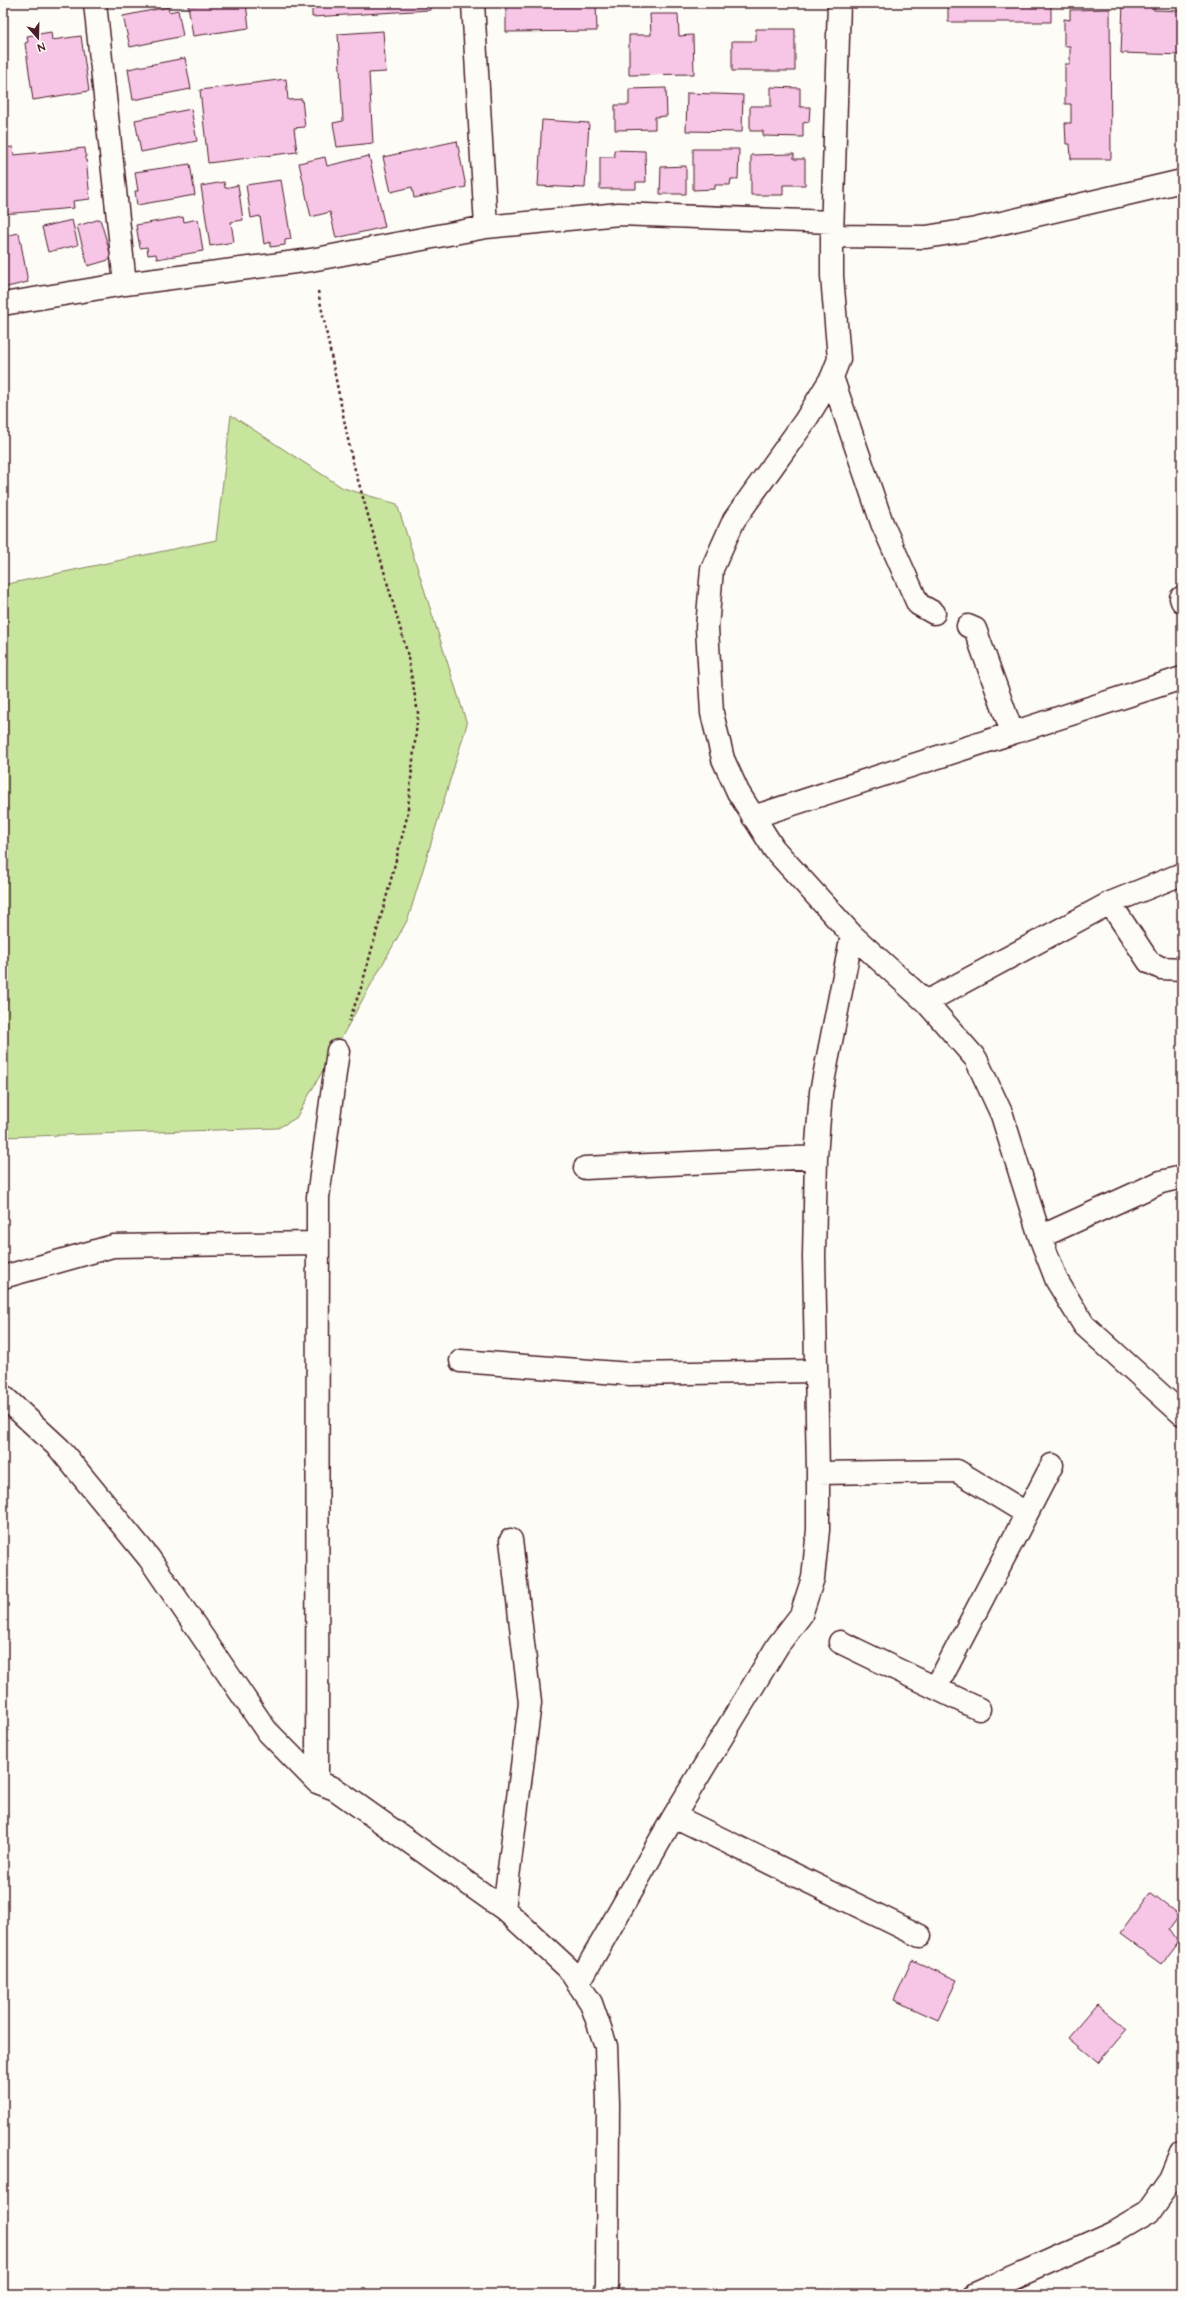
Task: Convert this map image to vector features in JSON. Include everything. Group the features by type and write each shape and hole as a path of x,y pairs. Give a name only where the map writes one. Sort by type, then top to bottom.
{"street":[{"path":"95,3 125,284"},
{"path":"473,3 486,227"},
{"path":"840,3 832,229 832,276 839,358 832,378 805,421 734,520 712,569 707,628 712,713 723,759 738,792 774,849 852,935 926,1002 976,1058 1002,1115 1040,1237 1057,1281 1084,1325 1182,1414"},
{"path":"3,304 125,284 311,260 486,227 619,214 926,237 976,229 1182,181"},
{"path":"832,378 882,523 918,604 934,613"},
{"path":"968,626 975,629 1012,732"},
{"path":"753,817 1182,678"},
{"path":"926,1002 1110,903 1182,874"},
{"path":"1110,903 1149,962 1161,968 1182,968"},
{"path":"578,1984 674,1816 778,1645 801,1615 814,1578 818,1530 814,1256 816,1157 821,1092 852,935"},
{"path":"317,1782 318,1197 338,1051"},
{"path":"585,1168 816,1157"},
{"path":"1040,1237 1161,1182 1182,1177"},
{"path":"3,1277 113,1246 317,1243"},
{"path":"461,1361 630,1374 816,1371"},
{"path":"3,1396 60,1448 149,1558 266,1730 317,1782 335,1789 504,1909 568,1968 591,2003 606,2046 608,2104 607,2285 605,2294"},
{"path":"936,1688 1052,1465"},
{"path":"818,1474 957,1471 1026,1513"},
{"path":"504,1909 530,1703 511,1540"},
{"path":"840,1642 979,1709"},
{"path":"674,1816 920,1936"},
{"path":"975,2294 1114,2232 1148,2212 1171,2180 1182,2154"}],"path":[{"path":"311,260 339,388 352,459 407,652 418,713 407,817 361,988 338,1051"}],"green space":[{"path":"231,415 343,488 397,504 467,724 408,919 296,1118 278,1128 3,1137 3,585 216,540"}],"building":[{"path":"246,3 249,28 193,36 188,5"},
{"path":"312,3 430,3 430,10 312,17"},
{"path":"506,3 596,3 597,31 506,32"},
{"path":"948,3 1051,3 1051,22 948,22"},
{"path":"1123,3 1154,3 1154,10 1182,11 1182,55 1121,53"},
{"path":"168,7 169,12 178,10 183,36 130,47 123,16"},
{"path":"1110,9 1111,159 1071,159 1070,144 1066,144 1065,123 1071,123 1071,104 1065,104 1065,64 1070,64 1070,46 1064,46 1064,19 1070,20 1070,10"},
{"path":"650,14 678,14 679,36 693,35 694,74 629,75 629,35 651,35"},
{"path":"756,29 795,29 795,71 732,71 732,41 756,41"},
{"path":"383,31 386,72 369,73 373,143 337,147 333,123 343,121 338,34"},
{"path":"51,32 52,40 81,36 89,91 33,100 25,43 28,42 27,36"},
{"path":"185,58 191,89 133,100 128,69"},
{"path":"286,79 288,100 302,99 305,127 294,128 297,152 208,163 200,90"},
{"path":"771,87 800,88 800,107 810,107 809,122 803,123 803,137 763,136 763,131 750,131 750,106 771,106"},
{"path":"666,88 667,116 655,117 655,129 615,130 615,105 629,105 629,89"},
{"path":"687,93 743,95 742,132 686,131"},
{"path":"191,109 197,141 141,152 135,120"},
{"path":"542,120 589,123 585,188 538,186"},
{"path":"457,141 466,187 414,198 412,187 391,192 383,157"},
{"path":"13,147 14,155 85,148 90,199 73,201 74,208 3,214 3,148"},
{"path":"693,149 739,149 738,179 731,179 730,185 715,185 715,189 693,190"},
{"path":"614,150 645,151 646,182 636,182 636,189 600,189 600,157 615,157"},
{"path":"794,154 794,159 805,159 805,185 783,185 783,195 751,195 751,155"},
{"path":"369,156 385,227 336,238 330,212 311,217 299,163 325,157 327,166"},
{"path":"190,164 195,195 137,205 135,191 138,191 135,172"},
{"path":"686,166 686,194 660,194 661,167"},
{"path":"281,180 291,239 285,240 285,245 270,247 270,242 264,244 260,216 251,218 246,185"},
{"path":"224,182 225,188 238,185 243,220 231,222 234,242 210,246 201,186"},
{"path":"183,217 184,222 198,219 203,251 157,259 156,254 148,255 147,247 140,248 136,225"},
{"path":"100,219 112,259 88,266 77,226"},
{"path":"72,220 78,245 48,252 42,227"},
{"path":"19,233 28,282 3,288 3,236"},
{"path":"1150,1893 1179,1915 1169,1929 1178,1942 1161,1964 1120,1934"},
{"path":"912,1960 957,1980 938,2020 894,2000"},
{"path":"1097,2004 1127,2029 1098,2063 1068,2038"}]}
